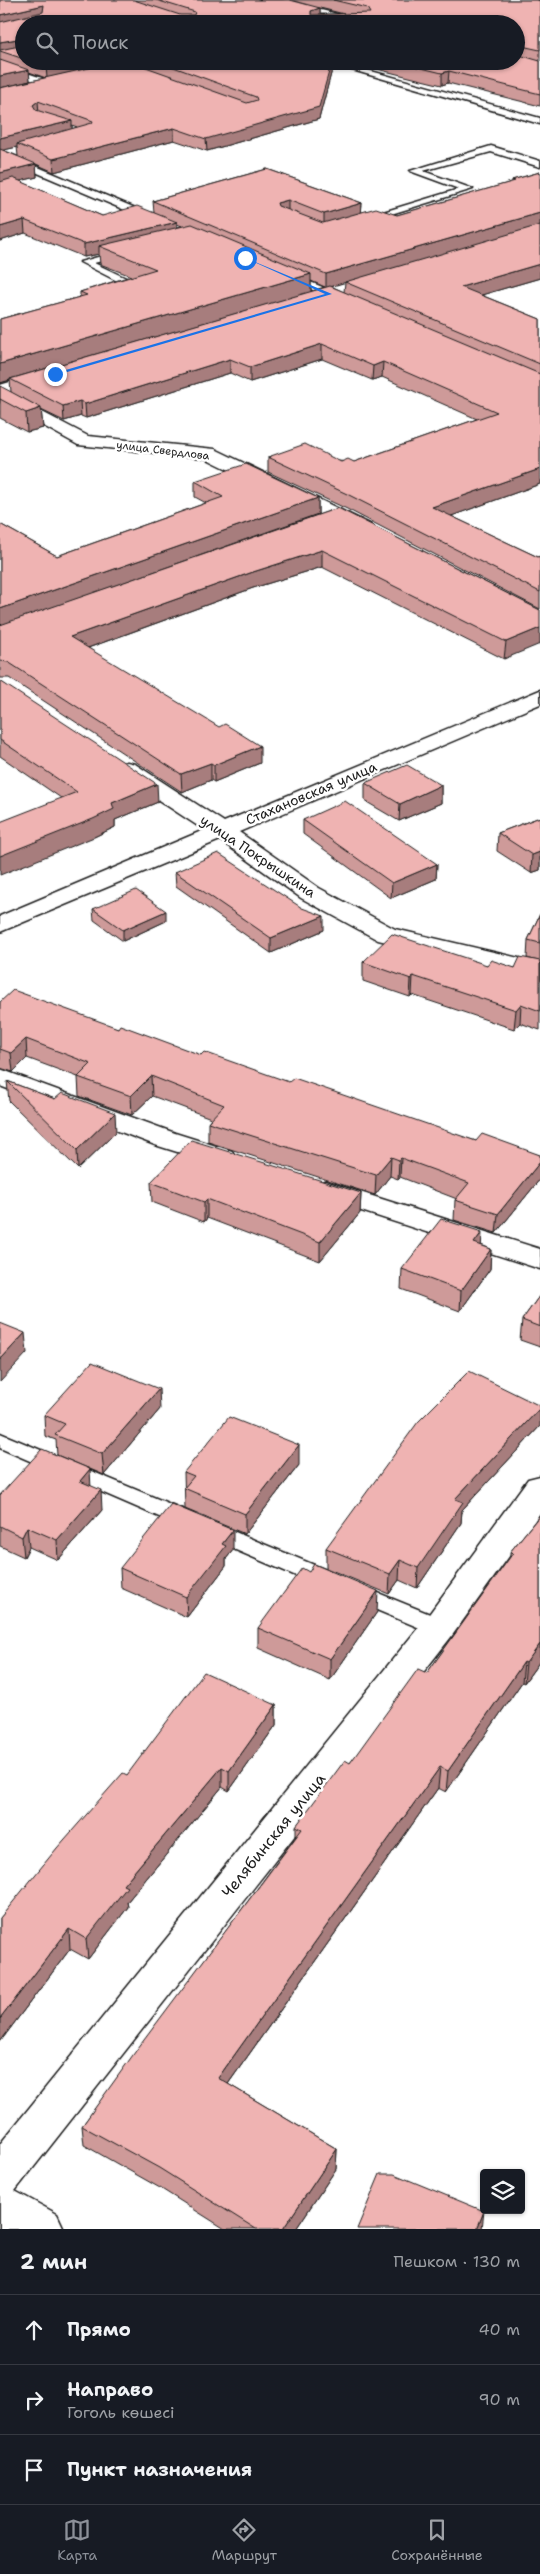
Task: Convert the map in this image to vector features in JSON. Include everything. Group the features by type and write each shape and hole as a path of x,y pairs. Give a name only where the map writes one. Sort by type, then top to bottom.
{"street":[{"path":"266,0 328,15"},
{"path":"86,75 107,70"},
{"path":"29,88 53,82"},
{"path":"302,302 330,294 349,295"},
{"path":"0,390 66,371"},
{"name":"улица Свердлова","path":"0,395 84,441 210,453 383,538"},
{"path":"311,525 339,515"},
{"name":"Стахановская улица","path":"0,925 540,696"},
{"name":"улица Покрышкина","path":"107,755 222,831 310,893 387,935 540,971"},
{"path":"0,1077 165,1139 249,1166"},
{"path":"296,1181 540,1258"},
{"name":"Челябинская улица","path":"0,2177 439,1627 540,1488"},
{"path":"0,2206 42,2229"}],"lane":[{"path":"0,66 53,82"},
{"path":"357,70 540,121"},
{"path":"360,221 468,189 414,171 492,149 540,164"},
{"path":"1,155 21,150"},
{"path":"1,155 157,221"},
{"path":"121,293 138,288 86,262 131,252"},
{"path":"285,274 330,294"},
{"path":"0,1440 439,1627"}],"building":[{"path":"0,0 134,0 180,15 30,15 43,12 44,5 0,15"},
{"path":"156,0 290,0 320,8 311,11 311,15 194,15 195,12"},
{"path":"333,0 537,0 540,1 540,50 525,47 525,15 311,15 370,13 367,8"},
{"path":"15,19 15,39 0,42 0,22"},
{"path":"15,47 15,56 0,51"},
{"path":"525,57 540,61 540,94 449,71 442,73 430,70 525,70"},
{"path":"0,60 15,65 15,70 29,70 0,76"},
{"path":"80,70 154,70 247,103 257,100 256,97 182,70 329,70 319,107 206,139 174,128 53,159 17,144 92,123 93,121 38,101 33,105 36,110 72,121 0,138 0,88"},
{"path":"0,149 36,164 0,173"},
{"path":"267,169 362,203 324,214 288,200 277,203 278,206 323,223 376,208 397,215 540,172 540,213 326,274 153,201"},
{"path":"13,178 102,216 137,206 177,222 84,244 24,220 0,227 0,182"},
{"path":"192,224 311,274 0,364 0,319 87,295 80,292 156,269 99,246"},
{"path":"540,225 540,264 461,287 540,319 540,364 345,282"},
{"path":"330,286 540,374 540,469 432,507 538,557 540,556 540,592 347,494 268,457 305,444 341,462 348,459 354,462 497,412 383,362 373,366 322,344 250,367 230,359 85,404 80,401 63,406 10,379"},
{"path":"0,386 41,408 26,413 0,399"},
{"path":"246,464 318,498 0,609 0,524 57,556 223,497 195,481"},
{"path":"338,508 540,610 540,628 506,642 322,550 253,572 70,637 219,727 225,724 260,746 214,765 211,763 181,774 8,662 0,661 0,625"},
{"path":"0,681 157,784 112,803 114,809 93,819 0,856 0,822 77,792 0,740"},
{"path":"407,765 441,785 400,804 365,783"},
{"path":"345,801 437,864 392,883 303,820"},
{"path":"540,817 540,852 532,855 498,833"},
{"path":"218,853 302,908 324,916 271,938 175,872"},
{"path":"136,890 166,911 123,930 93,909"},
{"path":"540,914 540,943 528,940"},
{"path":"392,934 487,965 491,960 515,968 520,957 540,961 540,1011 521,1004 516,1010 413,976 411,979 363,962"},
{"path":"13,990 118,1028 120,1025 201,1055 204,1052 289,1082 294,1078 476,1141 482,1134 540,1155 540,1162 498,1214 455,1200 469,1183 401,1158 399,1160 391,1157 376,1175 208,1122 224,1105 151,1076 131,1096 78,1077 91,1064 26,1039 11,1053 0,1049 0,1002"},
{"path":"7,1081 55,1099 62,1093 115,1113 77,1150"},
{"path":"191,1140 361,1193 320,1242 207,1199 204,1202 151,1182"},
{"path":"441,1219 482,1232 474,1243 491,1249 461,1291 402,1269"},
{"path":"540,1295 540,1327 522,1320"},
{"path":"0,1323 25,1333 0,1360"},
{"path":"92,1362 159,1389 102,1454 55,1435 65,1424 44,1415"},
{"path":"469,1371 540,1406 540,1408 455,1499 463,1502 418,1568 400,1560 390,1574 326,1548 418,1422"},
{"path":"229,1417 299,1445 245,1514 184,1488 194,1476 184,1472"},
{"path":"42,1449 90,1469 80,1481 101,1490 57,1540 27,1527 22,1537 0,1526 0,1495"},
{"path":"171,1504 233,1530 222,1544 226,1546 186,1597 120,1568"},
{"path":"540,1515 540,1644 526,1663 524,1662 448,1771 440,1767 218,2078 337,2149 283,2229 256,2229 159,2168 82,2126 302,1829 296,1826 345,1760 350,1763 418,1669 427,1673 513,1553 510,1552"},
{"path":"314,1564 378,1591 330,1659 258,1628 302,1568 309,1572"},
{"path":"204,1672 276,1705 229,1771 222,1767 123,1885 127,1887 86,1939 69,1929 0,2019 0,1918 57,1848 123,1773 127,1775"},
{"path":"380,2174 394,2174 480,2209 480,2214 483,2214 477,2229 357,2229"}],"route":[{"path":"55,374 330,294 245,258"}]}
